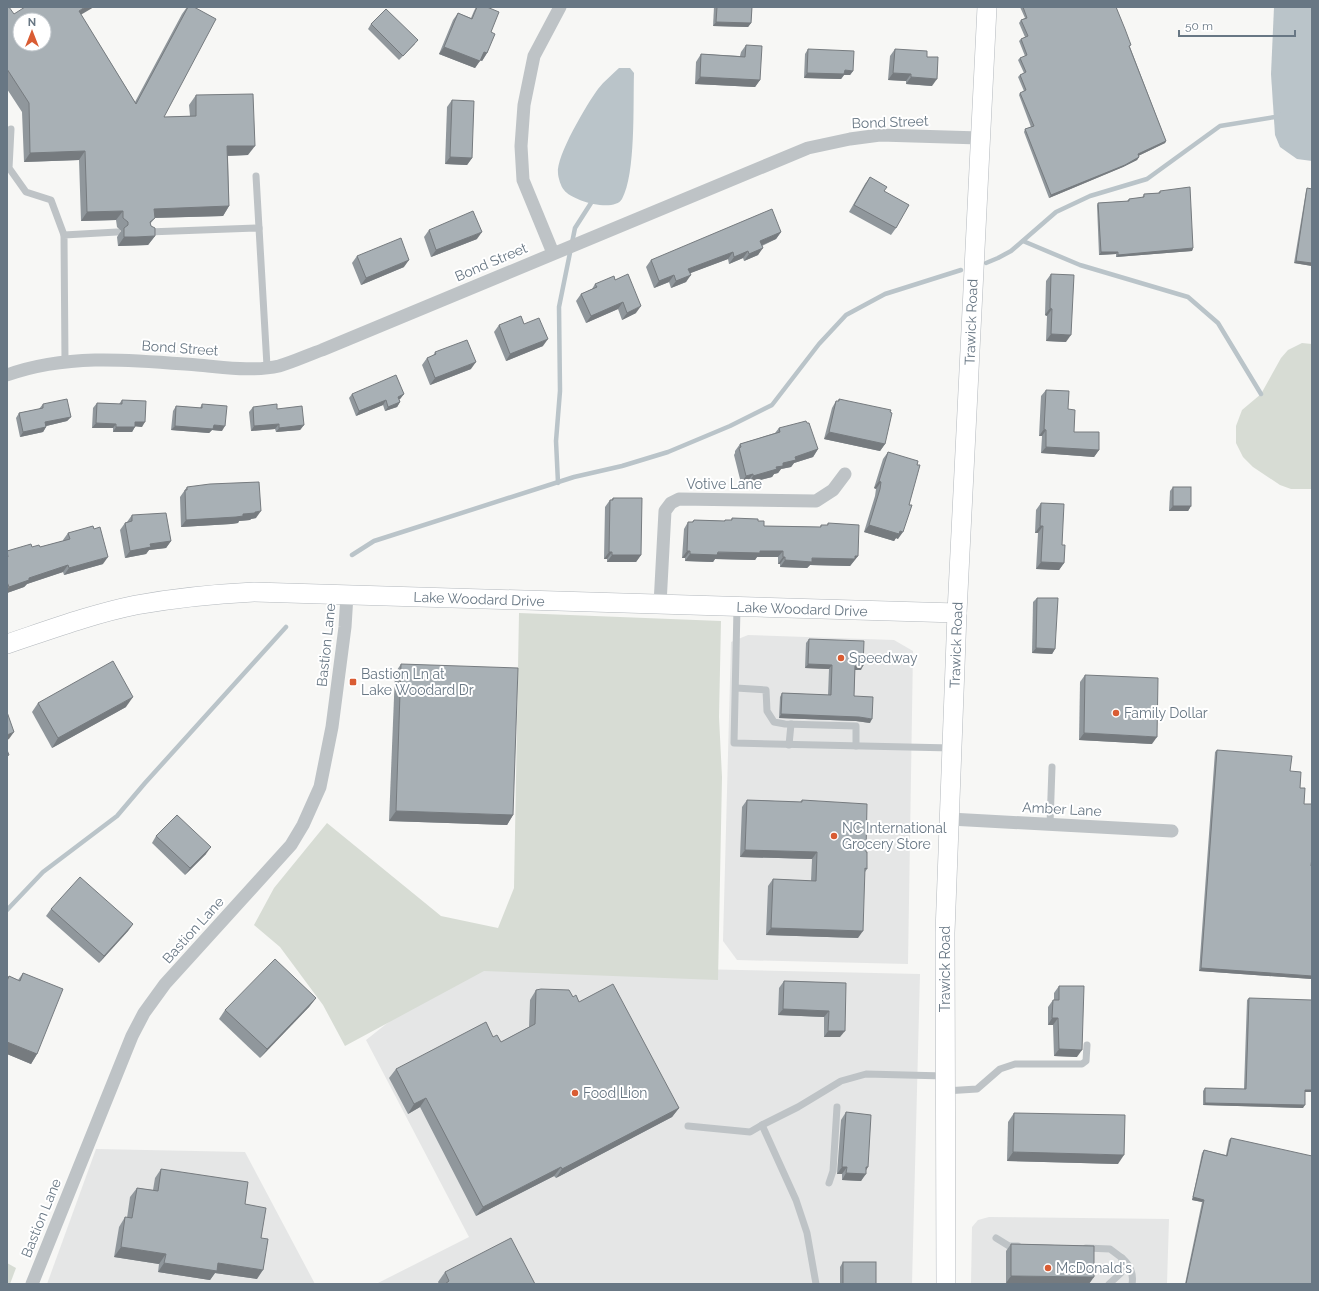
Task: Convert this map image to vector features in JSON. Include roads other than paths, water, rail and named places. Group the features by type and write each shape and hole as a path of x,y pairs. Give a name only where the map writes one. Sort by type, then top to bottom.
{"street":[{"path":"553,253 523,180 521,146 524,105 534,56 560,7"},
{"name":"Trawick Road","path":"946,1284 945,933 957,613 987,7"},
{"name":"Bond Street","path":"7,375 31,366 65,361 118,359 238,368 278,366 322,350 808,148 850,138 880,136 980,138"},
{"name":"Votive Lane","path":"660,604 665,511 671,503 680,499 816,501 833,490 845,474"},
{"name":"Lake Woodard Drive","path":"7,644 98,615 134,606 214,594 254,592 957,613"},
{"name":"Bastion Lane","path":"32,1284 132,1036 144,1013 165,984 291,845 320,787 332,727 345,627 347,595"},
{"name":"Amber Lane","path":"950,820 1172,830"}],"lane":[{"path":"11,129 8,168 26,192 51,200 64,235 65,361"},
{"path":"256,176 267,366"},
{"path":"148,232 259,228"},
{"path":"64,235 117,232"},
{"path":"737,607 734,744 952,748"},
{"path":"736,688 766,690 767,711 774,722 790,724 856,726 856,746"},
{"path":"790,724 790,744"},
{"path":"1050,824 1052,767"},
{"path":"688,1126 750,1132 798,1107 841,1081 866,1074 977,1089 1000,1069 1015,1064 1082,1064 1086,1061 1087,1045"},
{"path":"829,1183 833,1171 837,1107"},
{"path":"762,1125 796,1200 807,1233 816,1284"},
{"path":"996,1238 1009,1246 1024,1246"},
{"path":"1079,1248 1110,1249 1129,1264 1133,1277 1132,1284"},
{"path":"1109,1284 1121,1273 1122,1258"}],"waterway":[{"path":"986,263 1011,251 1056,212 1090,196 1147,179 1220,126 1275,117 1279,114"},
{"path":"558,483 556,441 560,391 559,307 575,228 591,203"},
{"path":"1023,241 1080,265 1188,297 1218,323 1261,394"},
{"path":"352,555 374,541 574,477 622,466 668,452 730,426 772,405 819,344 846,315 885,294 961,270"},
{"path":"7,910 43,872 117,816 286,627"}],"place":[{"name":"Speedway","path":"841,658"},
{"name":"Bastion Ln at Lake Woodard Dr","path":"353,682"},
{"name":"Family Dollar","path":"1116,713"},
{"name":"NC International Grocery Store","path":"834,836"},
{"name":"Food Lion","path":"575,1093"},
{"name":"McDonald's","path":"1048,1268"}]}
